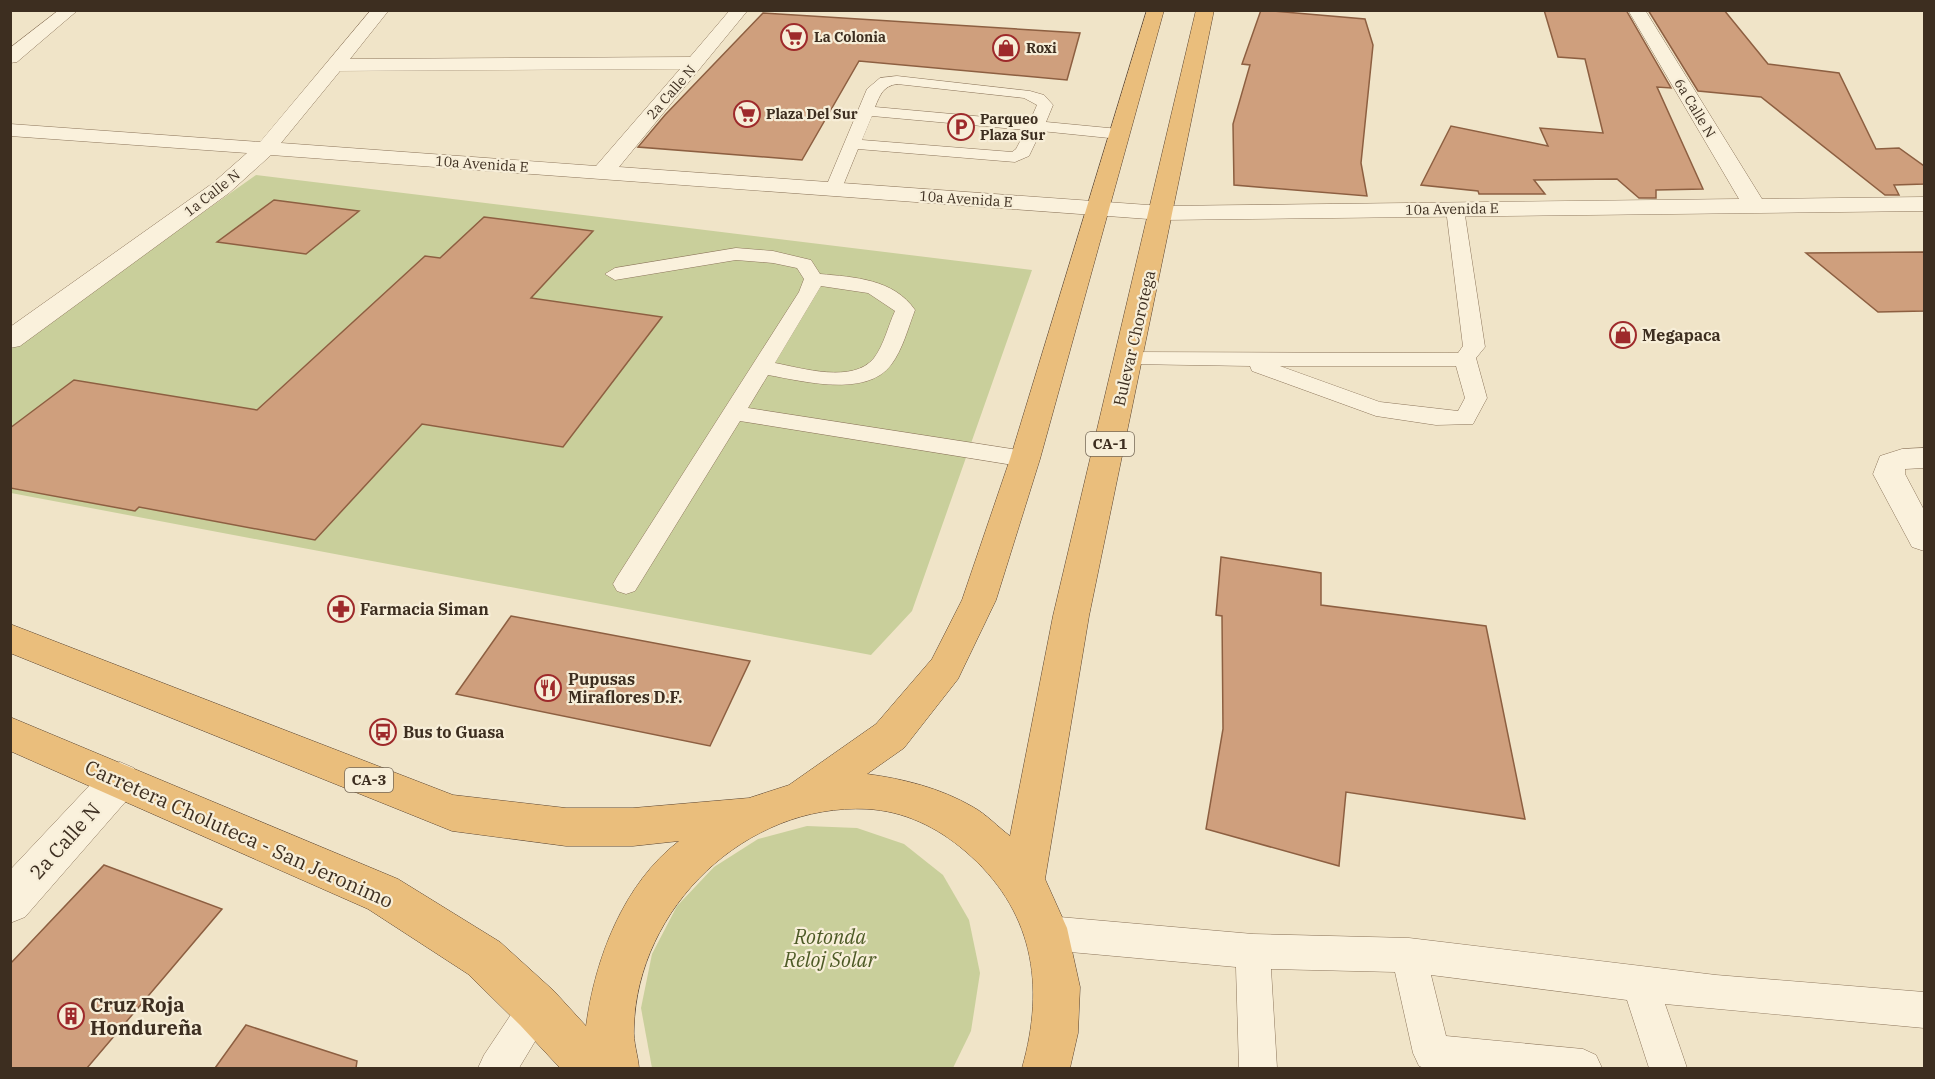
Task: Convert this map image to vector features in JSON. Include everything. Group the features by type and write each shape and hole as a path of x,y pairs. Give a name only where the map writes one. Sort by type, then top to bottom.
{"highway":[{"path":"615,1068 610,1029 623,961 652,901 696,852 748,816 804,795 890,736 945,669 979,600 1025,459 1156,10"},
{"name":"Bulevar Chorotega","path":"1023,879 1071,616 1162,213 1205,10"},
{"name":"CA-3","path":"10,638 452,813 566,827 633,827 748,816"},
{"name":"Carretera Choluteca - San Jeronimo","path":"10,733 383,894 484,958 537,1008 592,1068"},
{"path":"804,795 867,790 926,803 980,832 1023,879 1048,933 1058,996 1046,1068"}],"street":[{"path":"10,58 70,10"},
{"name":"1a Calle N","path":"10,340 221,188 265,149 381,10"},
{"name":"2a Calle N","path":"602,172 740,10"},
{"name":"6a Calle N","path":"1636,10 1754,205"},
{"path":"335,65 696,63"},
{"name":"10a Avenida E","path":"10,130 1162,213 1924,204"},
{"path":"1924,458 1902,459 1891,463 1889,474 1924,539"},
{"name":"2a Calle N","path":"10,902 120,780"}],"lane":[{"path":"834,189 852,144 875,89 885,81 897,80 1025,94 1039,98 1046,105 1023,152 1015,157 852,144"},
{"path":"866,111 1119,134"},
{"path":"1129,358 1447,361 1465,358 1474,347 1455,209"},
{"path":"615,274 736,255 773,257 804,264 814,279 878,288 896,298 905,310 881,364 865,374 844,379 762,368"},
{"path":"626,584 809,292 814,279"},
{"path":"1241,359 1376,409 1436,418 1465,418 1476,398 1465,358"},
{"path":"733,413 1025,459"},
{"path":"1048,933 1253,951 1409,955 1716,993 1924,1010"},
{"path":"1253,951 1258,1068"},
{"path":"1409,955 1432,1053 1583,1068"},
{"path":"1639,982 1668,1068"},
{"path":"497,1068 537,1008"}],"green space":[{"path":"256,175 1032,270 912,611 871,655 11,493 10,349","holes":["425,256 440,258 531,298 662,317 563,447 422,424 315,540 175,514 267,400"]},
{"name":"Rotonda Reloj Solar","path":"807,826 857,828 904,844 943,875 969,920 980,973 971,1031 953,1068 652,1068 641,1008 652,954 677,906 714,867 758,839"}],"building":[{"path":"1261,10 1365,19 1373,45 1361,163 1367,196 1234,185 1233,124 1250,65 1242,64"},
{"path":"1544,10 1626,10 1671,88 1657,87 1703,189 1656,190 1656,198 1639,198 1617,179 1534,180 1545,194 1479,194 1478,191 1421,185 1451,126 1548,146 1540,128 1603,133 1585,59 1558,57"},
{"path":"1648,10 1724,10 1768,64 1839,73 1876,149 1899,148 1924,166 1924,184 1894,185 1899,195 1885,195 1761,97 1698,91"},
{"name":"Plaza Del Sur","path":"763,13 1080,33 1067,80 859,61 802,160 638,147 665,115"},
{"path":"274,200 359,211 306,254 217,242"},
{"path":"484,217 593,231 531,298 662,317 563,447 422,424 315,540 139,507 135,511 10,488 10,428 74,380 257,410 425,256 440,258"},
{"path":"1924,252 1924,311 1878,312 1806,253"},
{"path":"1221,557 1321,573 1321,605 1486,626 1525,819 1346,792 1339,866 1206,829 1223,729 1222,616 1216,615"},
{"path":"511,616 750,661 710,746 456,694"},
{"name":"Cruz Roja Hondureña","path":"104,865 222,909 87,1068 10,1068 10,964"},
{"path":"246,1025 357,1061 356,1068 215,1068"}],"place":[{"name":"La Colonia","path":"794,37"},
{"name":"Roxi","path":"1006,48"},
{"name":"Plaza Del Sur","path":"747,114"},
{"name":"Parqueo Plaza Sur","path":"961,127"},
{"name":"Megapaca","path":"1623,335"},
{"name":"Farmacia Siman","path":"341,609"},
{"name":"Pupusas Miraflores D.F.","path":"548,688"},
{"name":"Bus to Guasa","path":"383,732"},
{"name":"Cruz Roja Hondureña","path":"71,1016"}]}
